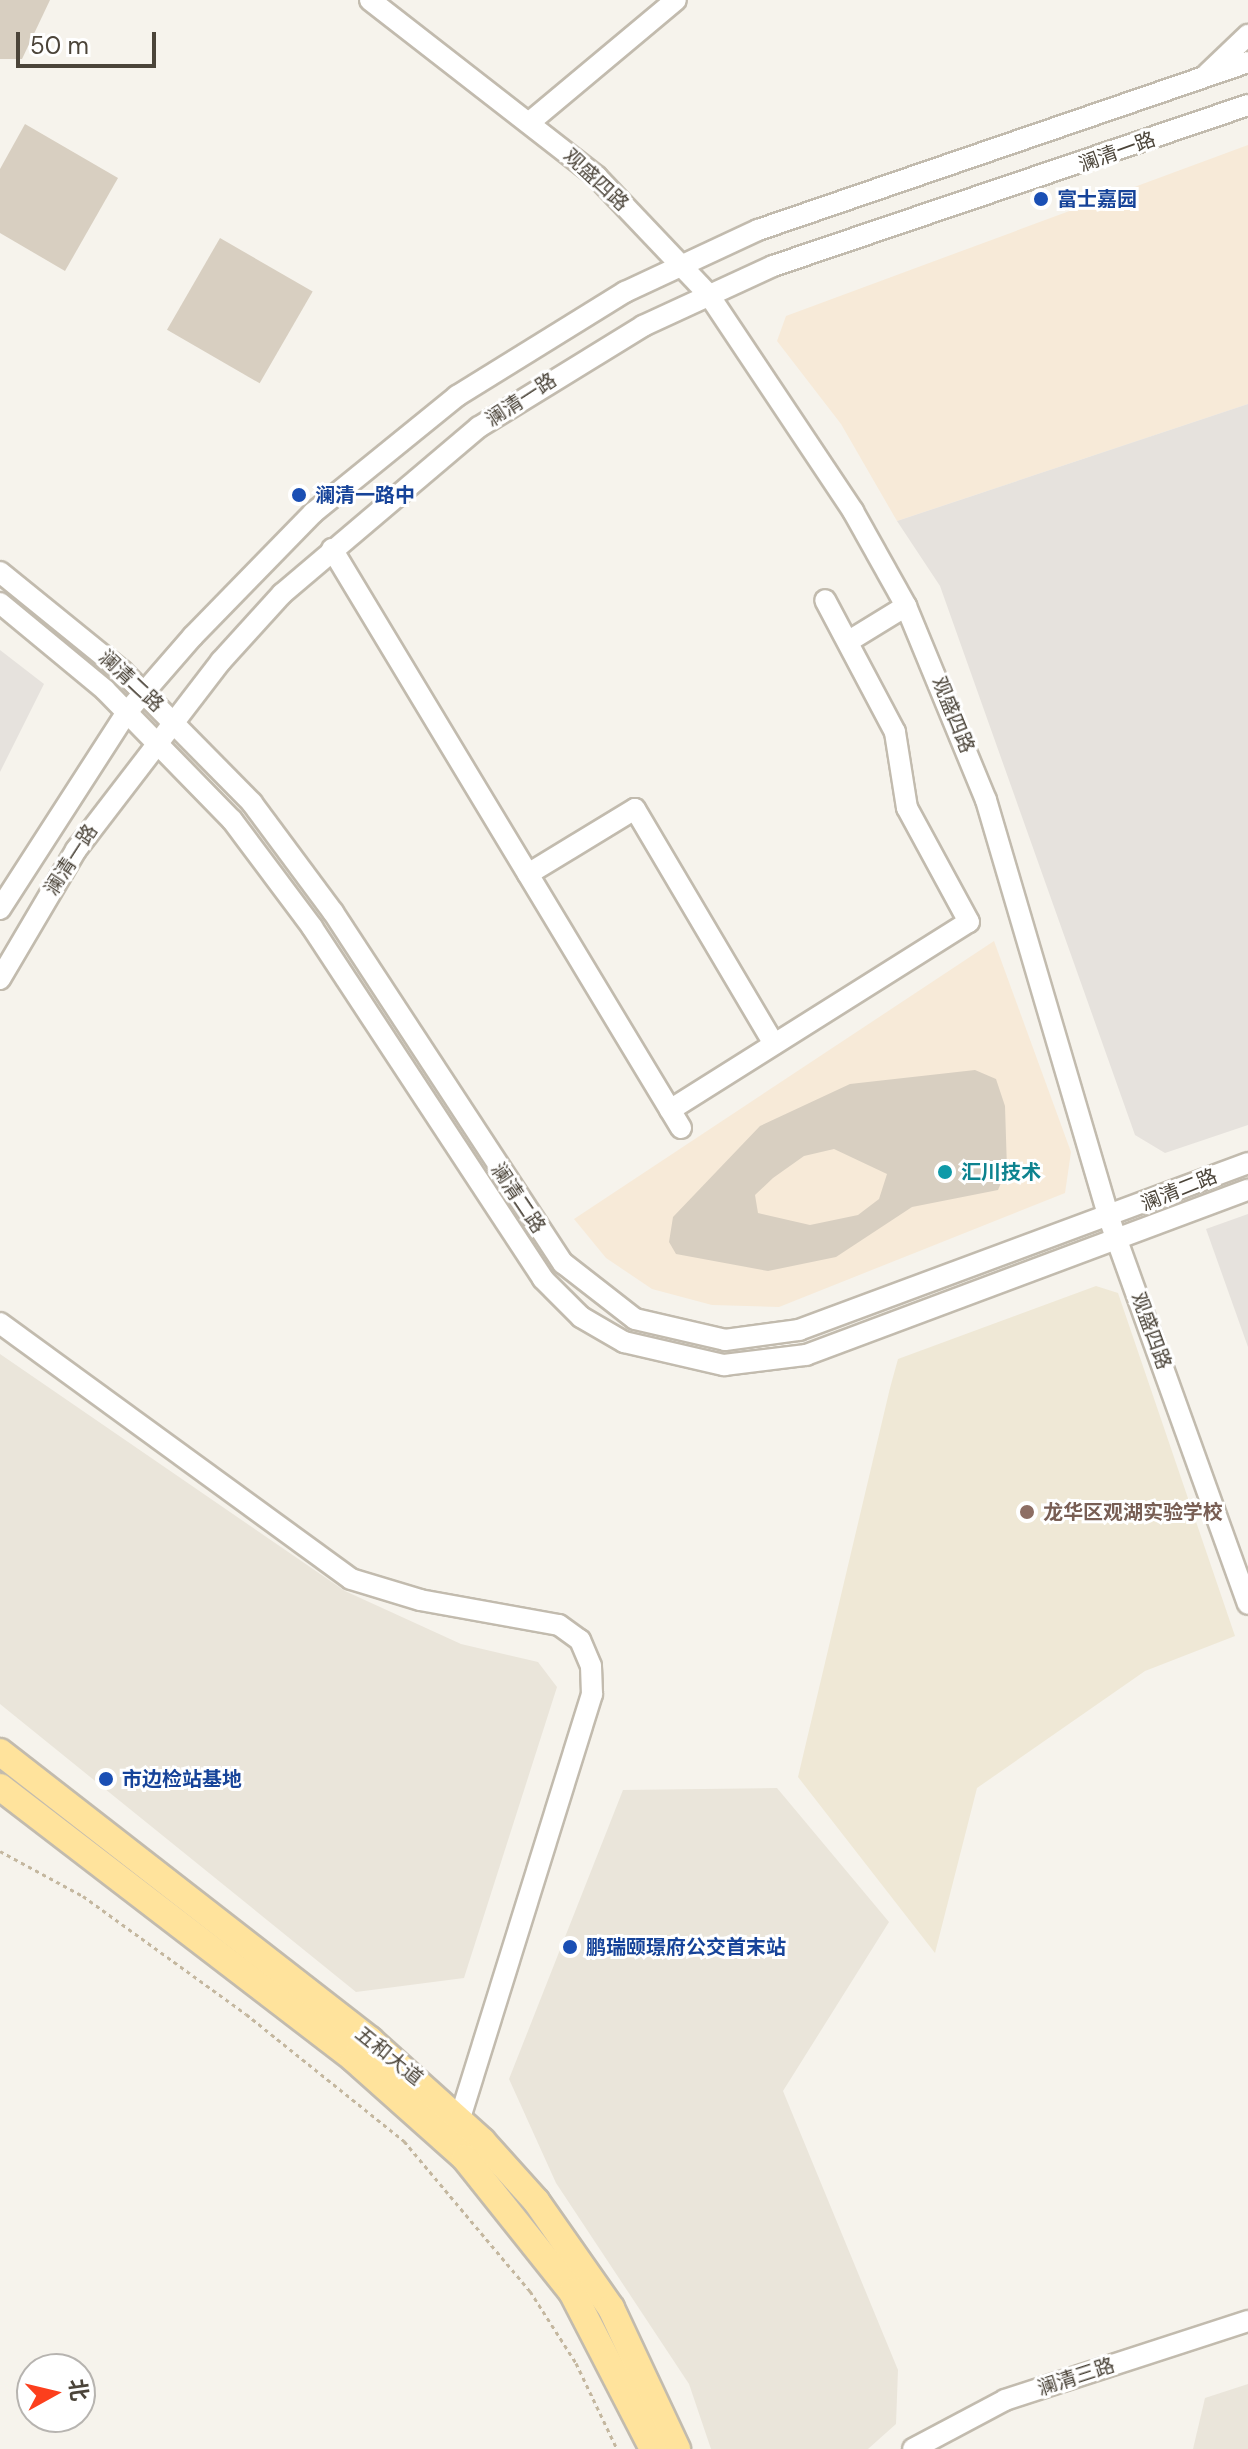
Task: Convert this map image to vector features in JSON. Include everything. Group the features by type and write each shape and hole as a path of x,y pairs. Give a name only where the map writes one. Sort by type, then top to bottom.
{"main road":[{"name":"五和大道","path":"0,1752 370,2040 460,2119 575,2252 642,2365 677,2449"},
{"name":"五和大道","path":"0,1787 354,2059 465,2158 572,2292 653,2449"}],"street":[{"name":"观盛四路","path":"370,0 597,177 709,295 853,511 906,606 986,800 1109,1218 1248,1604"},
{"path":"530,122 665,5"},
{"path":"1201,79 1248,35"},
{"name":"澜清一路","path":"0,909 127,712 255,567 378,457 539,343 683,266 855,194 1248,62"},
{"name":"澜清一路","path":"0,979 76,850 173,721 282,594 479,427 643,326 709,295 867,230 1238,112 1248,105"},
{"path":"332,549 681,1128"},
{"name":"澜清二路","path":"0,572 145,694 252,803 324,900 563,1263 616,1309 689,1335 775,1336 1109,1218 1248,1163"},
{"path":"670,1110 969,922 907,808 895,732 825,600"},
{"name":"澜清二路","path":"0,603 127,712 232,820 303,914 543,1279 614,1337 699,1363 780,1361 1119,1242 1248,1190"},
{"path":"849,641 906,606"},
{"path":"528,874 635,809 774,1044"},
{"path":"0,1323 351,1579 420,1600 559,1625 580,1640 591,1666 592,1694 460,2119"},
{"name":"澜清三路","path":"913,2449 1005,2400 1248,2321"}],"path":[{"path":"0,1851 83,1896 185,1970 404,2141 530,2291 576,2363 617,2449"}],"shaded area":[{"path":"1248,145 1248,404 897,521 841,424 777,341 786,316"},
{"path":"1248,404 1248,1125 1165,1153 1135,1135 940,586 897,521"},
{"path":"0,650 44,684 0,772"},
{"path":"994,941 1071,1152 1065,1193 779,1307 712,1305 652,1289 606,1258 574,1219"},
{"path":"1248,1214 1248,1347 1206,1229"},
{"name":"龙华区观湖实验学校","path":"1096,1286 1118,1293 1235,1636 1145,1671 977,1788 935,1953 798,1777 890,1388 898,1359"},
{"path":"0,1354 345,1591 461,1644 538,1662 557,1687 464,1978 356,1992 0,1704"},
{"path":"777,1788 889,1922 783,2091 898,2370 896,2424 868,2449 711,2449 689,2384 556,2183 509,2079 623,1790"},
{"path":"1248,2384 1248,2449 1193,2449 1205,2398"}],"building":[{"path":"0,0 50,0 22,59 0,59"},
{"path":"25,124 118,178 65,271 0,233 0,169"},
{"path":"220,238 313,292 260,383 167,330"},
{"name":"汇川技术","path":"975,1070 996,1079 1005,1106 1007,1169 998,1190 912,1207 836,1257 768,1271 676,1254 669,1242 673,1217 760,1126 850,1084","holes":["834,1149 887,1174 879,1199 858,1215 810,1225 758,1213 755,1195 804,1156"]}],"place":[{"name":"富士嘉园","path":"1041,199"},
{"name":"澜清一路中","path":"299,495"},
{"name":"汇川技术","path":"945,1172"},
{"name":"龙华区观湖实验学校","path":"1027,1512"},
{"name":"市边检站基地","path":"106,1779"},
{"name":"鹏瑞颐璟府公交首末站","path":"570,1947"}]}
